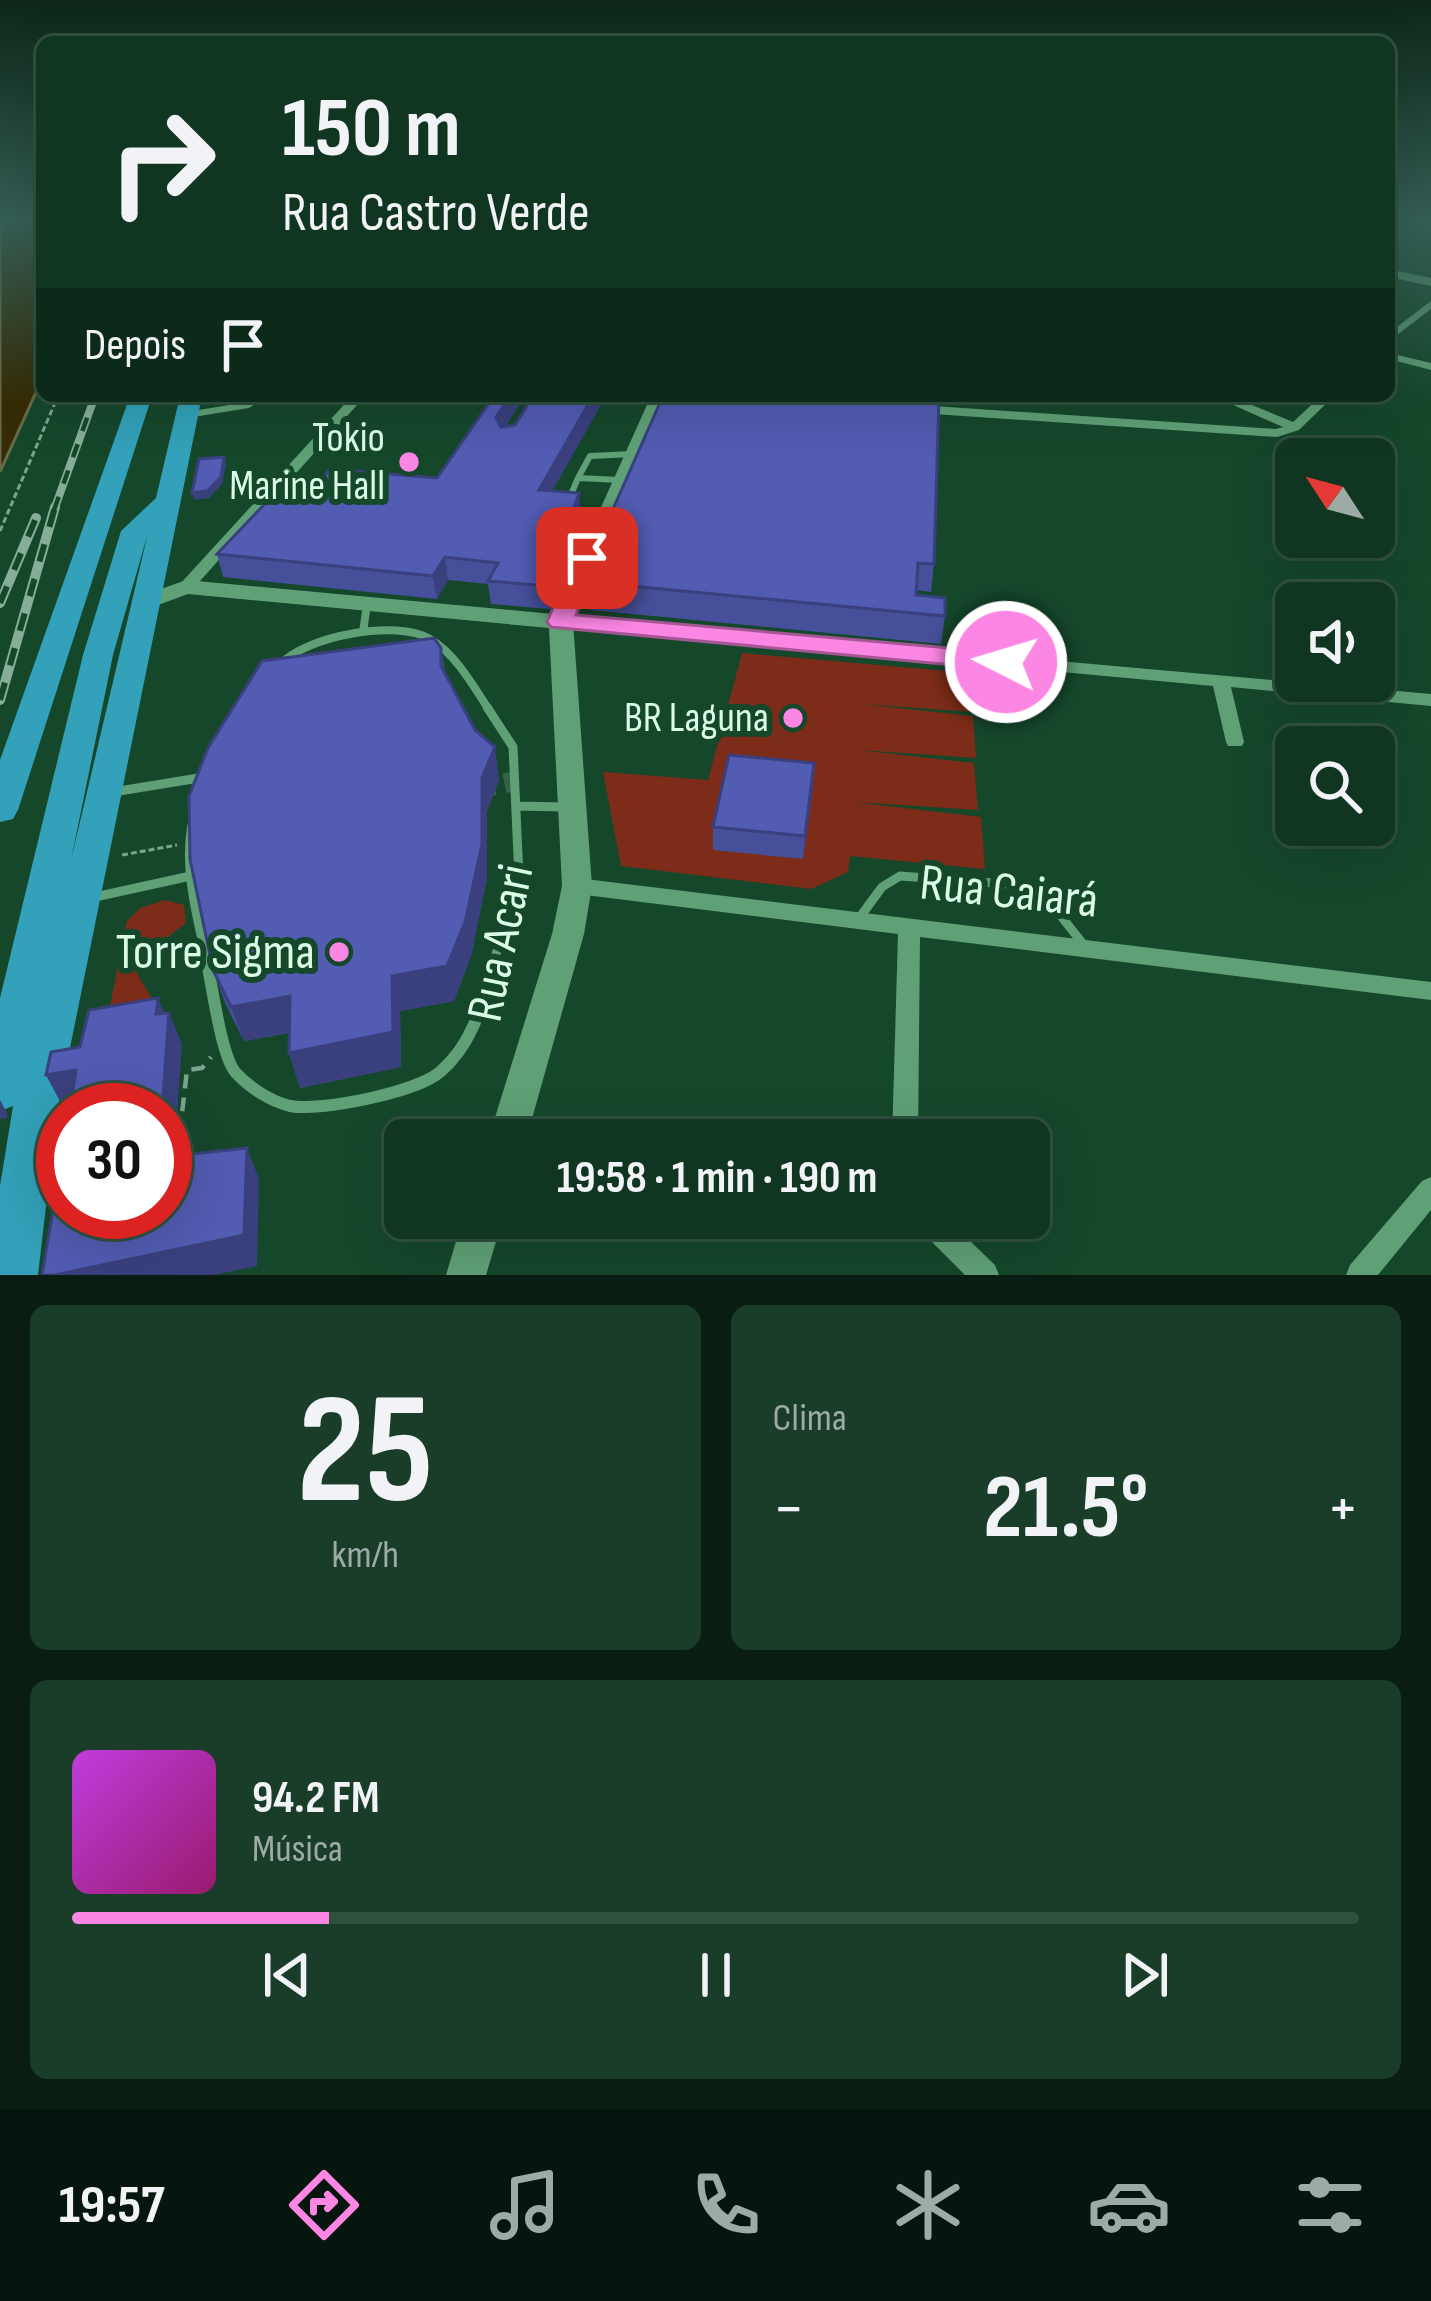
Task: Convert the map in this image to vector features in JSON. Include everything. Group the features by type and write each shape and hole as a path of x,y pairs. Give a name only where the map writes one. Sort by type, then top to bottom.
{"highway":[{"path":"0,810 138,402"},
{"path":"126,440 155,418 160,402"},
{"path":"12,1275 34,1112 188,406"},
{"path":"0,1091 98,656 134,531 165,502"}],"street":[{"path":"1395,333 1431,304"},
{"path":"1395,358 1431,367"},
{"path":"147,602 186,586 354,402"},
{"path":"560,622 657,402"},
{"path":"955,402 955,412"},
{"path":"1233,402 1295,428"},
{"path":"911,409 1264,434 1295,428 1322,402"},
{"path":"186,586 1431,700"},
{"name":"Rua Acari","path":"512,1119 568,934 577,886 560,622"},
{"path":"1221,681 1235,742"},
{"name":"Rua Caiará","path":"577,886 1431,991"},
{"path":"905,1119 909,927"},
{"path":"1360,1275 1431,1190"},
{"path":"466,1275 477,1239"},
{"path":"949,1239 986,1275"}],"lane":[{"path":"188,406 253,402"},
{"path":"567,503 592,455 634,454"},
{"path":"578,478 622,480"},
{"path":"363,632 367,604"},
{"path":"363,632 424,636 468,678 513,746 515,904 474,1031 440,1072 419,1084 294,1108 247,1087 232,1070 187,877 188,843 206,777 283,661 315,643 363,632"},
{"path":"105,794 206,777"},
{"path":"516,806 573,807"},
{"path":"858,920 890,880 920,875 1036,892 1062,913 1084,945"},
{"path":"86,880 187,877"}],"path":[{"path":"0,531 55,402"},
{"path":"86,880 188,843"},
{"path":"185,1083 187,1070 202,1068 224,1042"}],"shaded area":[{"path":"0,282 36,282 36,392 0,472"},
{"name":"BR Laguna","path":"742,653 970,673 973,712 862,704 973,716 976,758 858,750 974,763 978,810 854,802 981,817 985,869 850,856 848,872 811,889 621,866 603,772 708,780"},
{"path":"165,900 184,905 186,923 148,952 137,974 171,1029 103,1041 127,921 140,908"}],"building":[{"path":"490,402 506,402 496,417 501,427 515,425 529,402 590,402 539,490 579,493 561,544 567,544 548,586 488,581 498,563 445,557 433,576 217,554 280,488 311,491 330,469 437,478"},
{"path":"660,402 939,402 934,564 918,563 916,595 945,598 945,616 589,582 583,577"},
{"path":"224,457 221,477 207,491 192,493 199,459"},
{"path":"434,638 441,648 441,666 475,730 495,747 482,778 482,844 465,922 447,966 392,976 393,1032 289,1053 290,996 231,1007 213,970 190,859 189,796 208,748 262,661"},
{"path":"729,755 814,763 805,836 713,827"},
{"path":"158,998 156,1014 169,1013 164,1083 74,1083 76,1070 46,1075 51,1052 80,1047 89,1010"},
{"path":"247,1148 244,1235 42,1275 48,1239 192,1239 192,1154"}],"tunnel":[{"path":"475,789 516,781"}],"railway":[{"path":"55,508 93,402"},
{"path":"0,700 55,508"},
{"path":"0,603 36,518"}],"place":[{"name":"Tokio Marine Hall","path":"409,462"},
{"name":"BR Laguna","path":"793,718"},
{"name":"Torre Sigma","path":"339,952"}],"route":[{"path":"587,558 560,622 1006,662"}]}
